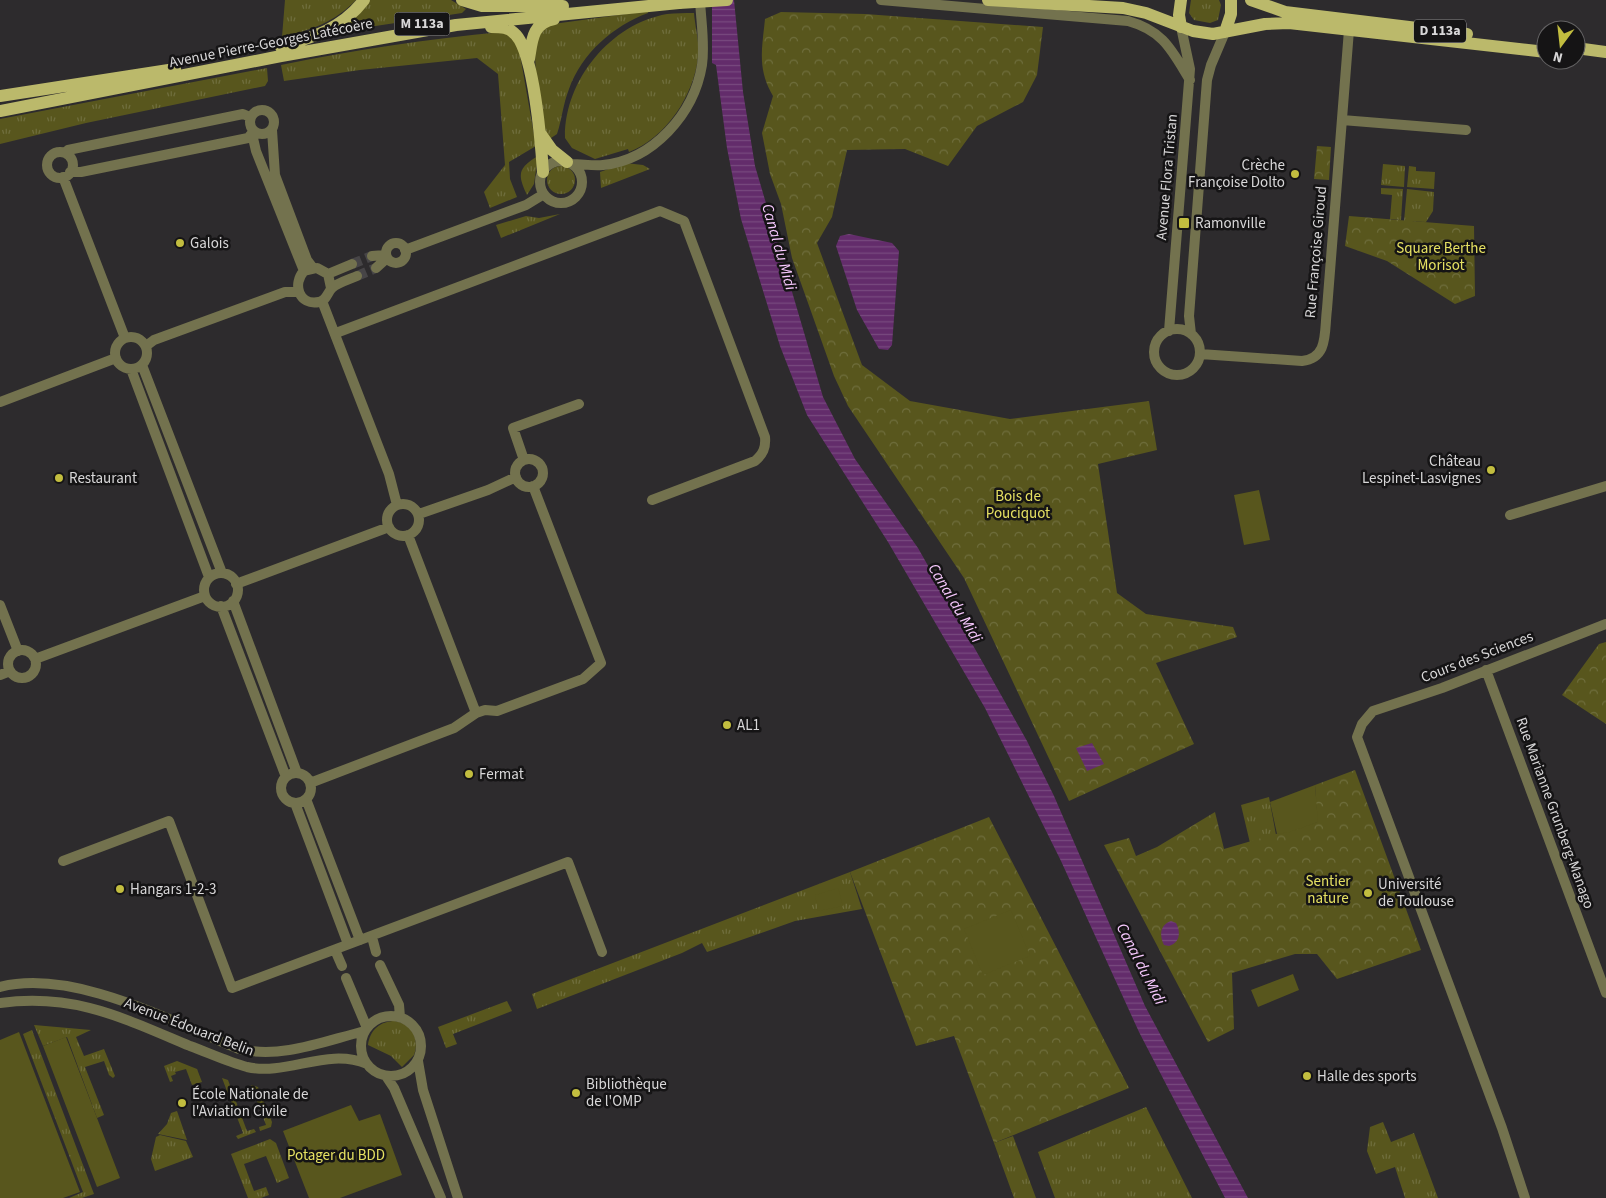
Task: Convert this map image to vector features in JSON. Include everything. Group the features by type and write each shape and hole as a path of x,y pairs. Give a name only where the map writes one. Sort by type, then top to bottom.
{"main road":[{"path":"275,53 333,29 347,19 364,0"},
{"path":"462,0 482,6 563,6"},
{"name":"Avenue Pierre-Georges Latécoère","path":"0,111 399,27 563,6 631,0"},
{"name":"Avenue Pierre-Georges Latécoère","path":"0,96 152,74 456,25 619,8 728,0"},
{"path":"988,0 1123,8 1146,13 1181,27 1206,34 1225,32 1231,14 1231,0"},
{"path":"1181,0 1181,27"},
{"name":"D 113a","path":"1251,0 1285,12 1536,43"},
{"path":"529,64 532,36 542,23 619,8"},
{"name":"D 113a","path":"1225,32 1273,23 1536,51"},
{"path":"387,37 492,26 505,27 519,39 529,64 539,131 542,172"},
{"path":"1586,49 1606,52"},
{"path":"1586,57 1606,60"},
{"path":"539,131 552,150 569,163"}],"street":[{"path":"604,165 553,163 542,172 540,183 544,194 554,202 568,202 578,194 582,182 588,175 604,165 643,152 660,140 684,111 692,96 702,65 700,0"},
{"path":"881,0 935,6 1091,16 1135,23 1148,29 1165,41 1174,51 1190,80"},
{"name":"Avenue Flora Tristan","path":"1168,330 1190,80 1190,69 1181,27"},
{"name":"Rue Françoise Giroud","path":"1200,354 1302,361 1316,359 1321,353 1327,310 1349,30"},
{"path":"1191,334 1189,316 1207,80 1211,65 1225,32"},
{"path":"272,130 266,134 255,132 250,125 250,117 258,110 269,111 275,122 272,130 275,175 307,260 308,270"},
{"path":"250,117 243,114 68,150 65,153 54,154 47,164 52,174 81,172 248,138 255,132"},
{"path":"1342,120 1466,130"},
{"path":"255,132 253,138 256,151 308,270"},
{"path":"65,153 72,163 67,174 124,338"},
{"path":"569,163 577,168 582,182"},
{"path":"406,250 526,205 544,194"},
{"path":"336,333 660,211 684,222 765,437 766,446 762,456 755,461 652,500"},
{"path":"372,256 386,257 392,263 401,262 406,256 406,250 401,244 394,243 388,246 386,257 376,268"},
{"path":"328,274 352,264"},
{"path":"298,292 298,281 308,270 321,269 328,274 331,288"},
{"path":"322,301 331,288 357,276"},
{"path":"146,346 154,340 285,292 298,292 311,302 322,301"},
{"path":"322,301 389,474 397,505"},
{"path":"1179,329 1191,334 1197,340 1200,354 1194,367 1182,374 1170,374 1161,368 1155,360 1154,347 1160,337 1168,330 1179,329"},
{"path":"124,338 140,338 146,346 147,356 142,365 131,369 122,366 116,358 115,348 124,338"},
{"path":"0,402 116,358"},
{"path":"142,365 222,573"},
{"path":"131,369 209,577"},
{"path":"524,460 513,428 579,404"},
{"path":"524,460 537,461 542,468 541,481 534,486 525,486 516,477 518,465 524,460"},
{"path":"418,514 488,490 516,477"},
{"path":"310,783 454,728 476,712 485,710 497,711 578,681 601,663 534,486"},
{"path":"1510,515 1606,486"},
{"path":"397,505 412,506 418,514 419,525 408,535 399,536 388,526 390,512 397,505"},
{"path":"236,584 388,526"},
{"path":"408,535 476,712"},
{"path":"222,573 231,576 236,584 237,593 233,601 221,606 211,604 205,596 204,586 209,577 222,573"},
{"path":"36,660 205,596"},
{"path":"233,601 297,774"},
{"path":"0,605 18,651"},
{"path":"221,606 286,777 281,790 286,799 295,803 306,799 310,792 310,783 305,777 297,774 286,777"},
{"name":"Cours des Sciences","path":"1525,1198 1468,1035 1360,752 1357,737 1362,724 1377,709 1442,688 1606,624"},
{"path":"18,651 30,653 36,660 36,668 26,678 5,673 10,657 18,651"},
{"name":"Rue Marianne Grunberg-Manago","path":"1486,670 1601,967 1606,993"},
{"path":"306,799 360,940"},
{"path":"295,803 348,944"},
{"path":"63,861 169,821 232,988 568,862 602,952"},
{"path":"372,937 376,952"},
{"path":"335,950 342,966"},
{"path":"380,965 399,1005 400,1017"},
{"path":"346,978 366,1029 361,1048 367,1064 372,1070 386,1076 401,1075 418,1062"},
{"name":"Avenue Édouard Belin","path":"0,987 16,983 43,983 83,990 120,1001 239,1050 256,1053 277,1053 366,1029"},
{"name":"Avenue Édouard Belin","path":"0,1003 54,1001 97,1008 248,1067 274,1068 314,1060 345,1057 367,1064"},
{"path":"366,1029 382,1017 400,1017 408,1021 418,1032 422,1047 418,1062 423,1090 458,1198"},
{"path":"386,1076 394,1088 441,1198"}],"green space":[{"path":"285,0 356,0 331,20 282,37"},
{"path":"370,0 451,0 466,9 462,13 342,31 341,29"},
{"path":"1191,0 1219,0 1221,5 1218,20 1210,23 1194,20 1189,13"},
{"path":"648,11 648,13 611,33 590,53 569,89 557,134 548,140 543,130 538,95 535,54 540,31 553,24"},
{"name":"Bois de Pouciquot","path":"781,12 865,14 1043,27 1037,75 1023,102 977,126 948,166 905,149 847,150 832,217 817,243 862,365 910,401 1010,419 1149,401 1157,450 1098,464 1117,593 1146,614 1233,627 1237,637 1156,663 1194,744 1069,801 964,578 848,406 834,376 792,258 781,204 770,174 762,133 773,96 765,77 762,59 765,19"},
{"path":"694,13 698,47 695,71 691,86 684,100 666,126 655,137 629,152 628,149 595,159 572,148 565,138 572,96 594,58 609,43 627,30 646,20 667,14"},
{"path":"502,32 510,35 519,49 536,146 509,162 510,179 517,197 490,208 484,192 505,165 498,74 477,58 360,70 284,81 281,65 336,54"},
{"path":"267,68 268,81 265,86 86,123 0,144 0,119"},
{"path":"1317,146 1331,147 1329,180 1314,179"},
{"path":"538,156 534,184 527,195 522,182 521,172 526,164"},
{"path":"625,163 643,165 650,169 601,188 600,172"},
{"path":"1383,164 1405,166 1404,187 1381,185"},
{"path":"561,166 571,170 575,180 571,190 561,194 551,190 547,180 551,170"},
{"path":"1409,166 1416,167 1416,171 1435,172 1434,189 1407,187"},
{"path":"1381,188 1403,189 1401,220 1390,219 1392,195 1381,194"},
{"path":"1407,189 1434,192 1433,211 1426,222 1404,221"},
{"path":"560,214 501,238 496,225 526,216 539,218"},
{"name":"Square Berthe Morisot","path":"1349,216 1474,226 1475,296 1455,304 1387,261 1345,246"},
{"path":"1259,490 1270,540 1244,545 1234,495"},
{"path":"1606,642 1606,724 1562,695 1599,644"},
{"name":"Sentier nature","path":"1355,770 1421,950 1337,979 1317,954 1295,954 1232,973 1234,1029 1208,1042 1104,845 1129,838 1136,856 1157,847 1215,812 1224,849 1317,822 1315,785"},
{"path":"1315,785 1318,822 1290,832 1277,834 1270,802"},
{"path":"1269,797 1276,835 1250,843 1241,805"},
{"path":"989,817 1129,1088 994,1143 954,1036 916,1046 850,872"},
{"path":"850,872 862,909 795,921 707,952 702,943 682,953 537,1009 532,994"},
{"path":"838,888 843,906 818,911 815,895"},
{"path":"1011,910 1030,956 983,975 964,929"},
{"path":"1293,974 1299,990 1258,1007 1251,990"},
{"path":"507,1001 512,1011 453,1034 457,1044 446,1048 438,1027"},
{"path":"390,1021 406,1025 410,1029 416,1043 414,1055 402,1067 391,1056 368,1045 373,1031 377,1027"},
{"path":"34,1025 91,1030 76,1037 84,1056 104,1049 115,1076 113,1078 109,1075 104,1061 85,1067 104,1115 97,1118 67,1037 43,1046"},
{"path":"32,1030 94,1194 82,1198 69,1198 83,1192 23,1034"},
{"path":"19,1032 80,1192 63,1198 0,1198 0,1040"},
{"path":"66,1037 120,1178 97,1187 43,1046"},
{"path":"177,1061 197,1069 202,1082 192,1085 186,1069 175,1072 176,1074 171,1076 173,1081 170,1082 164,1066"},
{"path":"222,1078 228,1080 247,1131 254,1129 256,1132 238,1139 236,1136 243,1133"},
{"path":"251,1085 258,1087 272,1122 271,1127 260,1131 259,1127 266,1125"},
{"name":"Potager du BDD","path":"351,1105 359,1121 380,1114 402,1175 340,1198 309,1198 283,1131"},
{"path":"1146,1107 1192,1198 1055,1198 1038,1152"},
{"path":"177,1111 187,1140 158,1134 167,1124 171,1113"},
{"path":"1383,1122 1391,1142 1414,1133 1438,1198 1405,1198 1395,1167 1376,1174 1367,1151 1370,1127"},
{"path":"160,1135 186,1141 193,1157 155,1171 151,1159 156,1137"},
{"path":"1013,1136 1036,1198 1014,1198 994,1143"},
{"path":"270,1139 276,1143 289,1178 277,1183 266,1156 244,1164 254,1191 266,1187 269,1195 261,1198 248,1198 231,1154"}],"shaded area":[{"path":"712,0 734,0 743,92 755,166 823,397 855,459 918,548 1027,741 1054,796 1145,1006 1248,1198 1225,1198 1139,1032 1061,861 985,708 888,542 807,415 780,346 741,219 727,148 716,65 712,63"},
{"path":"849,234 892,243 899,251 892,345 888,350 879,349 857,310 836,246 840,236"},
{"path":"1092,743 1104,764 1087,771 1076,748"},
{"path":"1171,921 1176,923 1179,933 1177,940 1173,945 1169,946 1164,945 1161,934 1165,925"}],"tunnel":[{"path":"352,264 372,256"},
{"path":"357,276 376,268"}],"place":[{"name":"Crèche Françoise Dolto","path":"1295,174"},
{"name":"Ramonville","path":"1184,223"},
{"name":"Galois","path":"180,243"},
{"name":"Château Lespinet-Lasvignes","path":"1491,470"},
{"name":"Restaurant","path":"59,478"},
{"name":"AL1","path":"727,725"},
{"name":"Fermat","path":"469,774"},
{"name":"Hangars 1-2-3","path":"120,889"},
{"name":"Université de Toulouse","path":"1368,893"},
{"name":"Halle des sports","path":"1307,1076"},
{"name":"Bibliothèque de l'OMP","path":"576,1093"},
{"name":"École Nationale de l'Aviation Civile","path":"182,1103"}],"water label":[{"name":"Canal du Midi","path":"779,247"},
{"name":"Canal du Midi","path":"955,603"},
{"name":"Canal du Midi","path":"1141,964"}]}
